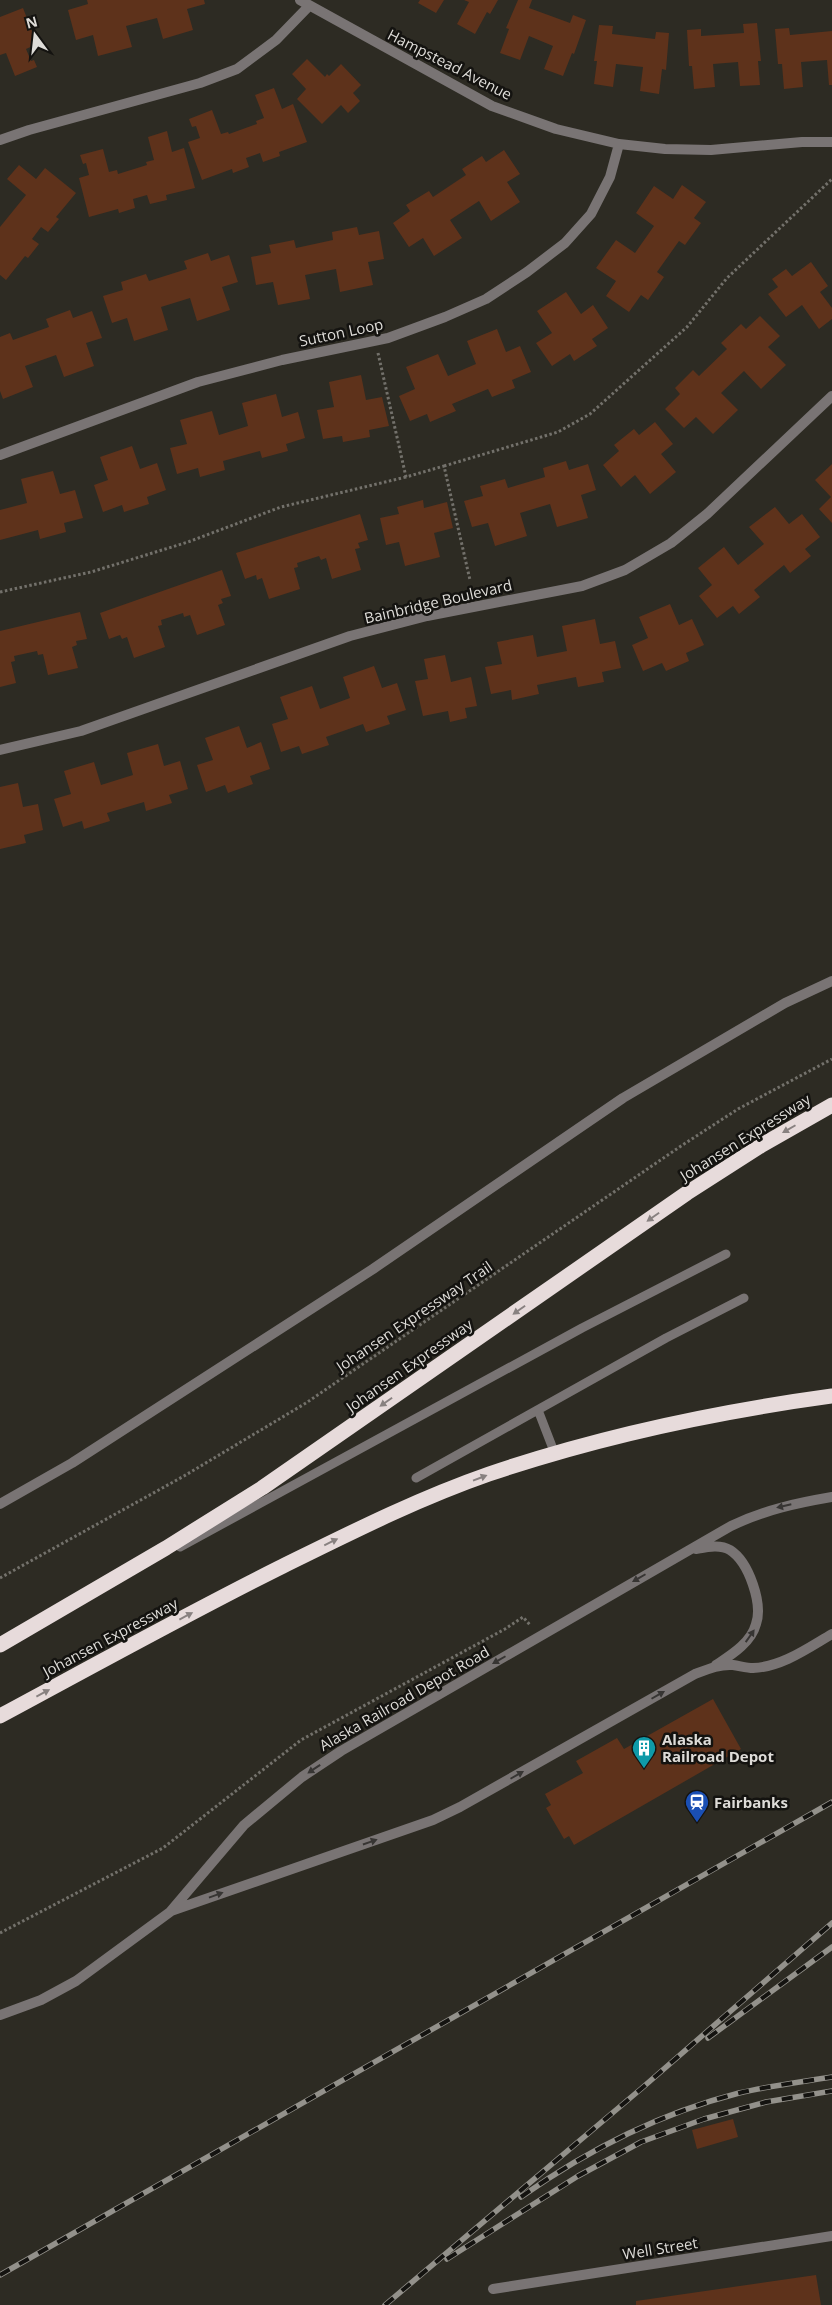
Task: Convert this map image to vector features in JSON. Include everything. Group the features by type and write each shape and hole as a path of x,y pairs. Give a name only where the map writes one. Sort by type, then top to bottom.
{"highway":[{"name":"Johansen Expressway","path":"0,1644 46,1619 262,1488 687,1193 762,1145 832,1105"},
{"name":"Johansen Expressway","path":"0,1716 210,1603 332,1542 437,1495 488,1475 555,1454 664,1424 748,1408 832,1396"}],"street":[{"name":"Hampstead Avenue","path":"300,0 492,106 556,129 619,144 665,149 711,150 802,142 832,142"},
{"path":"0,140 29,130 200,83 237,68 276,40 309,6"},
{"name":"Sutton Loop","path":"0,455 198,382 282,360 375,340 445,317 486,299 527,272 565,243 591,214 610,177 619,144"},
{"name":"Bainbridge Boulevard","path":"0,750 81,731 350,636 427,616 582,586 625,570 671,544 707,514 832,396"},
{"path":"0,1504 72,1463 373,1269 623,1098 785,1003 832,982"},
{"name":"Alaska Railroad Depot Road","path":"0,2015 41,2000 76,1981 170,1912 244,1825 302,1777 341,1751 687,1551 752,1516 781,1506 832,1497"},
{"name":"Alaska Railroad Depot Road","path":"170,1912 446,1814 730,1656 750,1636 756,1624 756,1598 752,1583 744,1567 730,1550 708,1546 687,1551"},
{"name":"Alaska Railroad Depot Road","path":"713,1667 730,1665 753,1668 775,1664 791,1658 832,1634"},
{"name":"Well Street","path":"493,2289 832,2236"}],"lane":[{"path":"46,1619 591,1324 726,1254"},
{"path":"416,1478 666,1338 744,1298"},
{"path":"538,1410 555,1454"}],"path":[{"path":"0,592 91,572 188,542 281,507 406,477 558,432 590,414 687,327 733,273 832,179"},
{"path":"375,340 406,477"},
{"path":"444,466 470,580"},
{"name":"Johansen Expressway Trail","path":"0,1578 184,1476 306,1403 681,1146 738,1109 832,1059"},
{"path":"0,1933 163,1848 301,1740 353,1710 421,1675 523,1617 532,1629"}],"building":[{"path":"87,0 204,0 205,4 187,9 193,30 163,39 157,18 126,26 132,47 98,56 93,35 76,40 68,10 88,4"},
{"path":"420,0 444,0 436,13 418,3"},
{"path":"464,0 498,0 490,14 487,12 475,34 457,24 469,2"},
{"path":"518,0 532,0 529,8 570,23 573,15 586,20 574,54 572,53 563,76 544,69 553,46 529,36 520,60 500,53 509,29 506,28"},
{"path":"23,8 37,44 26,49 31,61 34,60 37,67 15,76 6,53 0,55 0,17"},
{"path":"757,23 761,61 758,61 760,85 740,86 738,62 713,64 715,87 694,89 692,66 689,66 687,30 701,29 701,36 744,33 743,24"},
{"path":"599,25 613,26 612,34 655,39 656,32 669,33 666,70 662,69 659,94 640,91 643,67 616,64 613,87 594,84 597,61 594,61"},
{"path":"789,28 790,35 832,31 832,85 829,85 827,60 801,62 803,87 784,89 782,64 778,64 775,29"},
{"path":"307,59 325,77 327,74 329,76 341,64 361,85 353,93 360,101 348,113 341,105 322,124 297,99 306,89 292,74"},
{"path":"274,88 282,109 293,104 307,142 279,152 280,156 263,162 260,153 246,158 249,167 233,173 232,169 202,180 188,142 200,138 196,126 192,127 189,119 212,110 221,134 228,132 229,134 257,124 256,121 264,118 255,95"},
{"path":"167,131 172,152 184,148 195,188 166,195 167,200 150,204 147,195 133,199 135,208 119,213 118,209 89,217 79,178 89,175 86,163 83,164 80,155 103,149 109,172 117,170 118,174 147,165 146,162 154,160 148,137"},
{"path":"504,150 520,174 507,182 520,202 491,221 479,201 450,220 462,238 434,256 423,238 409,247 393,223 410,211 406,205 429,191 433,197 466,175 462,169 482,156 486,162"},
{"path":"19,165 36,179 45,168 76,193 56,217 59,219 48,232 41,227 32,239 39,244 28,258 25,256 6,280 0,275 0,227 26,195 7,179"},
{"path":"682,185 706,202 694,218 701,223 685,245 679,241 657,272 664,277 648,300 641,295 629,312 606,296 616,281 596,268 616,240 635,253 654,226 636,213 654,186 673,199"},
{"path":"357,227 359,235 379,231 384,259 368,262 373,285 340,292 336,269 305,275 310,299 278,305 273,282 256,285 251,257 271,253 269,245 294,240 296,248 333,240 332,232"},
{"path":"208,253 211,261 229,255 238,282 222,287 230,310 197,321 190,298 161,307 168,330 134,341 127,318 112,323 103,296 123,290 121,282 146,274 149,281 187,269 184,261"},
{"path":"811,262 828,286 820,292 832,308 832,319 819,329 802,305 786,317 768,294 778,287 772,279 786,269 792,276"},
{"path":"566,292 581,314 593,305 608,328 592,339 597,346 574,361 570,354 552,366 536,343 552,333 537,311"},
{"path":"70,310 73,318 92,311 102,338 86,343 94,366 64,377 56,355 25,366 33,387 3,399 0,391 0,337 10,333 13,340 49,327 46,319"},
{"path":"760,316 780,336 768,347 786,365 761,389 744,371 721,393 738,410 713,434 696,417 684,428 665,409 680,394 675,388 693,370 699,376 727,349 721,343 741,324 746,329"},
{"path":"497,329 506,352 520,346 531,372 512,380 515,388 492,397 488,389 452,404 456,411 430,422 427,414 410,421 399,396 415,389 406,367 438,354 448,376 476,364 467,341"},
{"path":"361,375 366,400 382,397 389,426 369,430 370,437 343,442 342,436 323,439 317,410 334,407 329,382"},
{"path":"276,394 282,417 298,412 305,438 286,444 288,451 262,458 260,451 223,461 225,470 200,477 198,468 177,474 170,448 187,444 180,420 212,411 219,435 248,426 242,403"},
{"path":"655,422 673,444 661,454 676,472 650,494 635,475 621,487 603,465 619,451 614,445 634,429 639,435"},
{"path":"132,446 140,469 157,463 166,490 147,497 149,504 124,512 122,505 103,512 94,485 108,480 100,457"},
{"path":"566,461 569,470 588,464 596,490 581,495 588,518 557,527 550,504 520,513 527,536 495,546 488,523 472,527 464,501 483,496 480,486 505,479 508,488 545,477 543,468"},
{"path":"832,464 832,523 819,509 831,497 815,480"},
{"path":"53,471 60,494 75,490 83,518 64,523 66,532 40,539 38,530 0,540 0,510 27,503 21,479"},
{"path":"423,500 424,508 447,502 453,528 434,533 440,557 405,566 399,542 386,545 380,518 399,514 397,507"},
{"path":"775,507 789,524 802,514 820,537 805,549 811,556 790,573 784,565 754,590 760,597 739,614 733,606 717,618 699,596 712,585 698,568 724,547 738,565 764,544 749,527"},
{"path":"360,514 368,540 358,543 360,548 355,549 361,570 332,579 326,558 321,560 319,556 297,563 298,567 294,568 300,589 269,599 262,578 257,580 256,575 245,579 236,553"},
{"path":"222,570 231,596 221,599 223,603 218,605 225,625 197,635 190,615 184,617 183,613 161,620 162,625 158,626 165,647 134,658 127,637 122,639 120,635 109,639 100,613"},
{"path":"670,604 679,625 692,619 704,645 686,653 689,661 666,671 662,663 643,671 632,645 648,638 639,617"},
{"path":"80,612 87,639 76,641 77,645 72,647 78,668 48,675 43,654 38,655 37,651 14,656 15,661 11,662 16,683 0,687 0,631"},
{"path":"595,619 600,644 615,641 621,668 602,672 604,682 578,687 576,677 537,685 539,694 512,700 511,690 491,694 485,667 502,664 497,642 533,635 537,657 567,651 562,626"},
{"path":"445,655 451,682 471,677 477,706 465,708 467,718 450,722 448,711 423,716 415,681 428,679 424,659"},
{"path":"374,666 382,688 397,683 406,710 387,716 390,724 366,732 363,724 326,737 329,745 302,754 299,746 281,752 272,724 288,719 280,697 312,686 320,709 350,698 343,677"},
{"path":"239,726 247,748 261,742 270,769 250,776 253,784 228,793 225,785 206,792 197,765 213,760 205,738"},
{"path":"158,744 164,766 180,761 188,789 169,795 172,803 146,811 144,802 107,813 110,821 84,829 82,821 63,827 54,799 71,794 64,771 94,762 101,785 133,775 127,753"},
{"path":"18,783 23,807 38,804 43,830 24,835 26,843 0,849 0,787"},
{"name":"Alaska Railroad Depot","path":"713,1699 741,1749 574,1845 569,1836 564,1839 546,1808 551,1805 545,1794 583,1773 576,1761 617,1738 624,1749"},
{"path":"733,2119 738,2137 697,2149 692,2130"},
{"path":"816,2275 821,2305 636,2305 636,2301"}],"railway":[{"path":"0,2275 832,1802"},
{"path":"385,2305 642,2088 832,1923"},
{"path":"708,2038 832,1947"},
{"path":"521,2197 598,2149 681,2111 739,2093 832,2077"},
{"path":"447,2259 578,2176 641,2142 704,2119 766,2102 832,2091"}],"place":[{"name":"Alaska Railroad Depot","path":"644,1769"},
{"name":"Fairbanks","path":"697,1823"}]}
